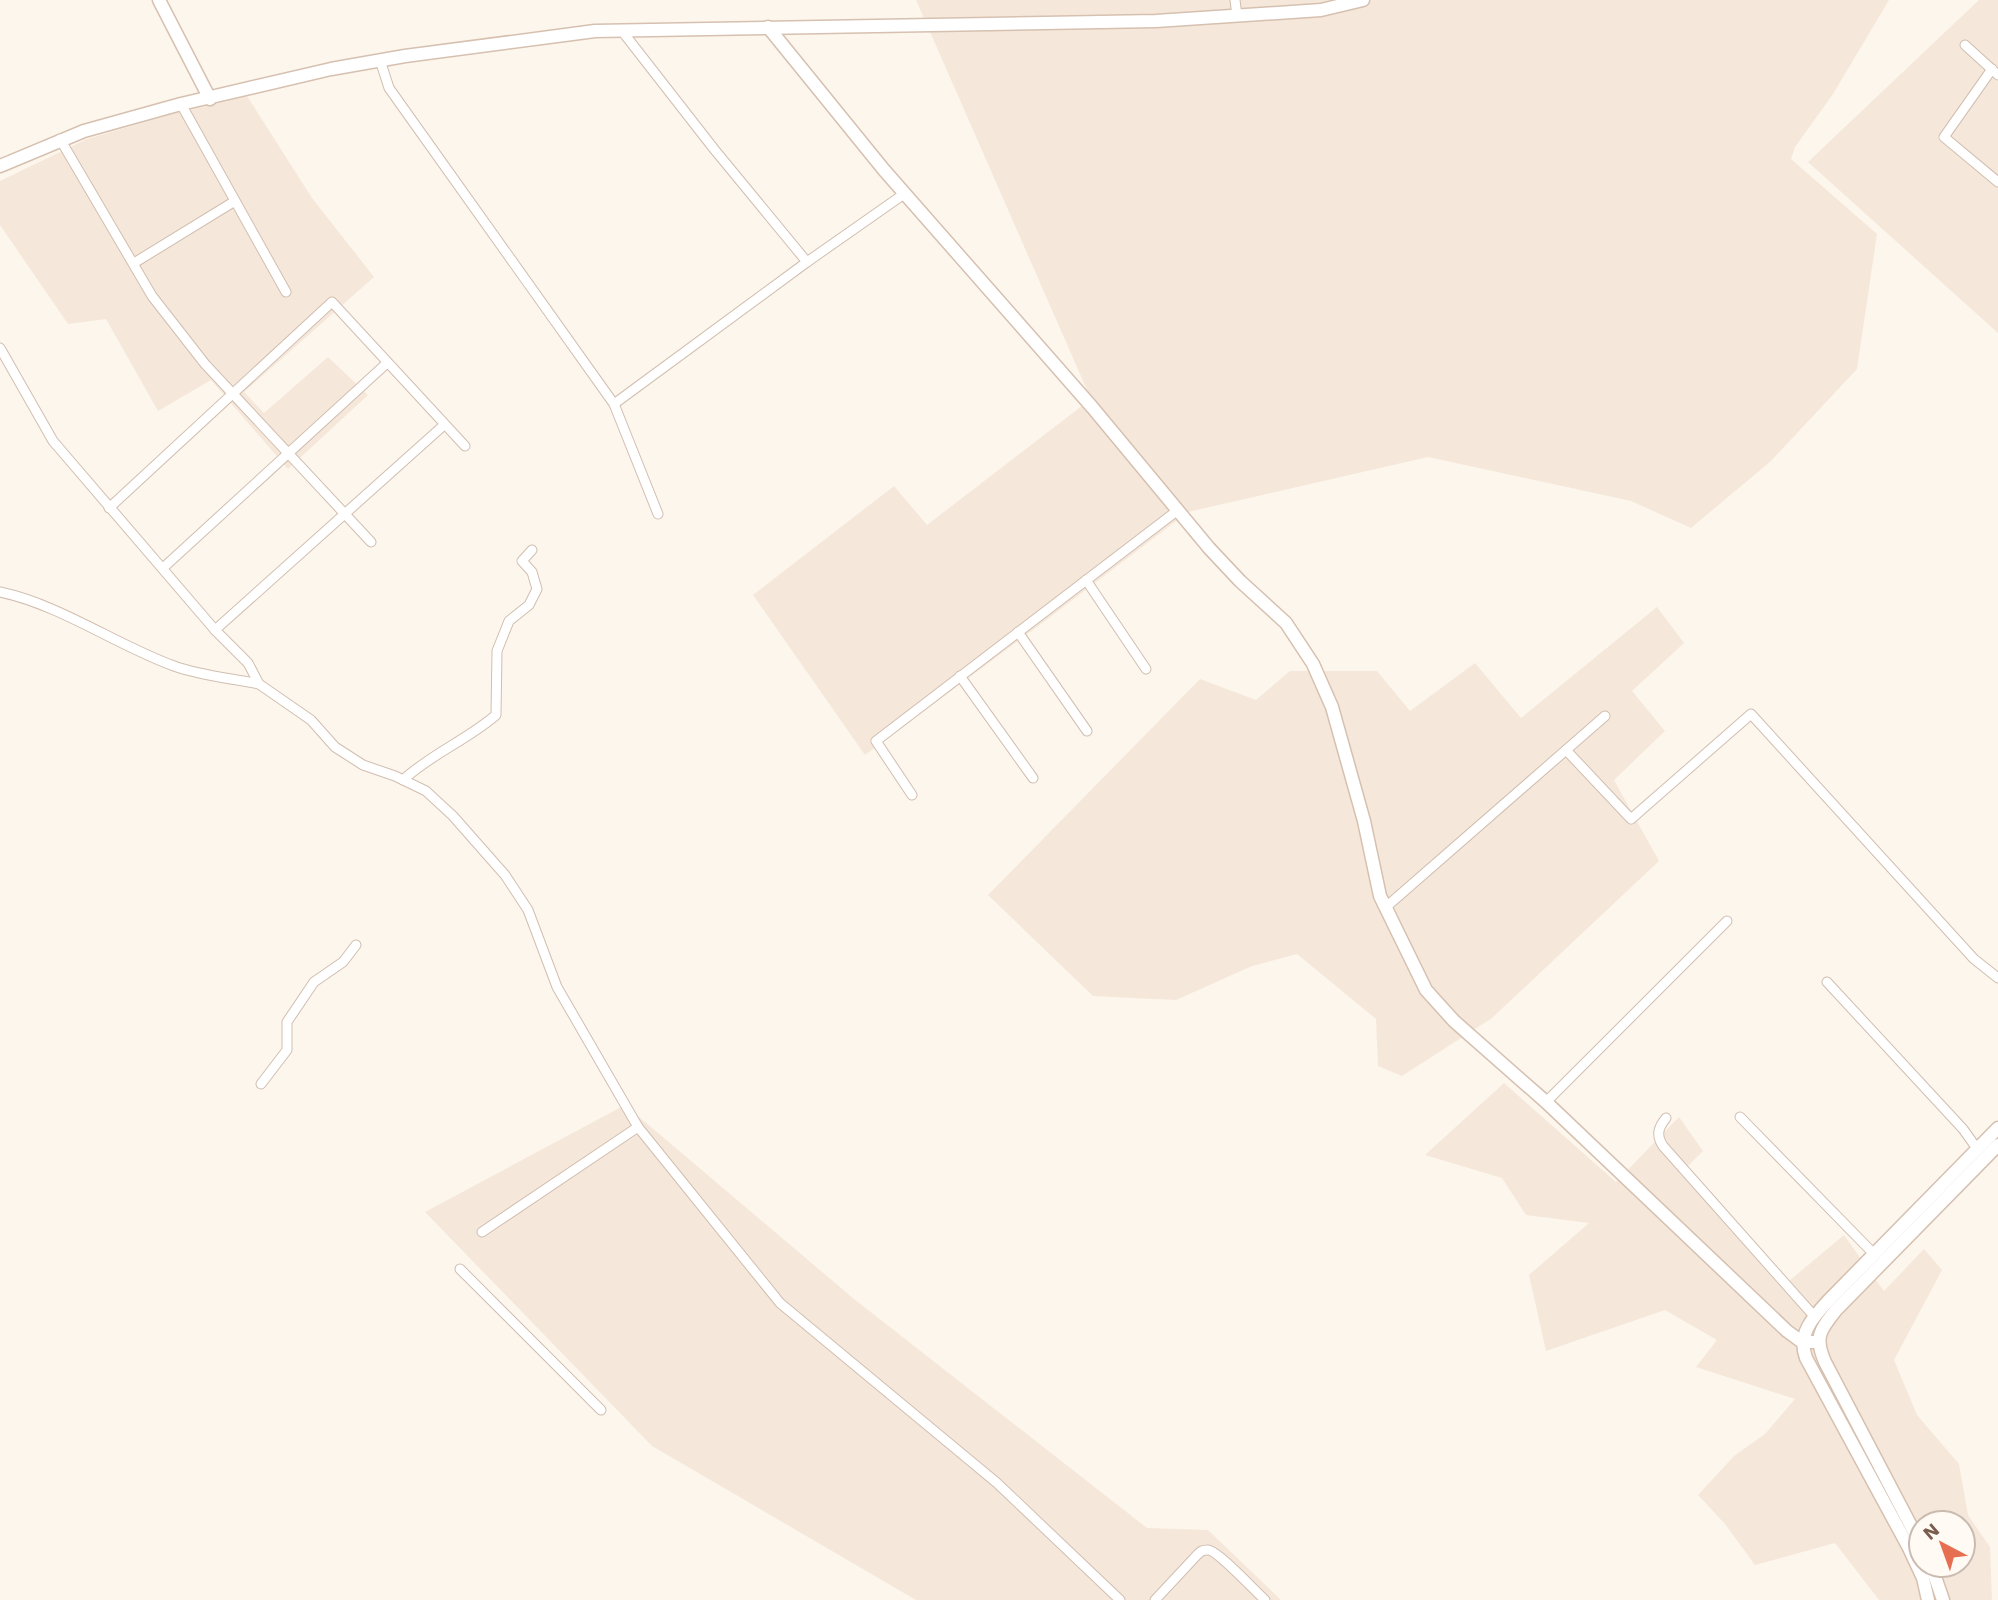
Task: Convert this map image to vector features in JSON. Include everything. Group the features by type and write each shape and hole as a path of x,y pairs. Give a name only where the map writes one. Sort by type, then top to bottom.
{"street":[{"path":"1234,0 1237,16"},
{"path":"0,166 60,139 181,104 331,69 595,31 1156,21 1321,10 1363,0"},
{"path":"163,2 210,99"},
{"path":"768,27 904,194 1092,407 1178,510 1240,581 1286,622 1313,664 1332,707 1364,821 1380,896 1426,990 1454,1021 1546,1102 1787,1331 1802,1342 1818,1342"},
{"path":"622,31 713,149 807,262"},
{"path":"1965,46 1995,72 1944,137 1998,182"},
{"path":"380,61 390,88 614,404 658,514"},
{"path":"181,104 286,292"},
{"path":"60,139 152,296 205,364 371,542"},
{"path":"614,404 904,194"},
{"path":"134,263 235,201"},
{"path":"109,508 332,302 465,446"},
{"path":"0,348 53,441 215,630 248,663 259,684"},
{"path":"163,568 387,363"},
{"path":"215,630 444,425"},
{"path":"912,795 876,741 1178,510"},
{"path":"403,780 420,765 464,739 496,715 497,651 509,621 529,605 537,589 531,572 522,561 532,550"},
{"path":"1086,580 1146,669"},
{"path":"0,592 57,612 173,666 204,676 259,684 311,720 335,747 363,765 426,791 453,816 505,875 528,910 557,987 638,1127 780,1303 997,1483 1120,1600"},
{"path":"1018,632 1087,731"},
{"path":"960,676 1033,778"},
{"path":"1566,750 1631,819 1751,714 1974,959 1998,978"},
{"path":"1386,907 1605,716"},
{"path":"1546,1102 1727,921"},
{"path":"261,1084 287,1050 287,1022 314,982 343,962 356,945"},
{"path":"1827,982 1954,1119 1978,1150"},
{"path":"1740,1116 1874,1254"},
{"path":"1666,1118 1659,1127 1658,1139 1662,1146 1814,1316"},
{"path":"482,1232 638,1127"},
{"path":"1927,1600 1923,1578 1909,1548 1806,1359 1802,1342 1814,1316 1998,1128"},
{"path":"1907,1518 1825,1362 1818,1342 1820,1332 1836,1310 1998,1145"},
{"path":"460,1269 601,1410"},
{"path":"1155,1600 1203,1550 1209,1550 1265,1600"},
{"path":"1936,1579 1943,1600"}],"shaded area":[{"path":"916,0 1889,0 1833,94 1795,147 1791,159 1877,234 1857,369 1771,461 1691,528 1631,501 1428,457 1188,512 865,755 753,595 894,486 927,525 1091,399"},
{"path":"1979,0 1998,0 1998,333 1808,162"},
{"path":"247,96 312,198 374,277 244,392 264,413 328,357 368,395 288,469 211,380 158,411 106,319 68,324 0,225 0,181 87,139"},
{"path":"1657,607 1684,643 1632,691 1665,731 1614,780 1659,861 1492,1018 1402,1076 1378,1066 1376,1019 1297,954 1252,966 1176,1000 1093,996 988,895 1200,679 1256,700 1290,671 1377,671 1410,711 1475,663 1521,718"},
{"path":"1504,1083 1616,1182 1679,1117 1703,1151 1685,1169 1789,1281 1844,1235 1884,1291 1924,1249 1942,1270 1894,1360 1917,1415 1959,1464 1967,1509 1907,1509 1907,1579 1977,1579 1977,1528 1990,1547 1992,1600 1879,1600 1835,1543 1755,1565 1725,1524 1698,1495 1734,1456 1765,1434 1795,1399 1696,1367 1717,1340 1665,1310 1546,1351 1529,1275 1589,1223 1526,1215 1502,1178 1425,1155"},
{"path":"625,1105 854,1299 1147,1528 1208,1530 1281,1600 916,1600 652,1446 425,1212"}]}
